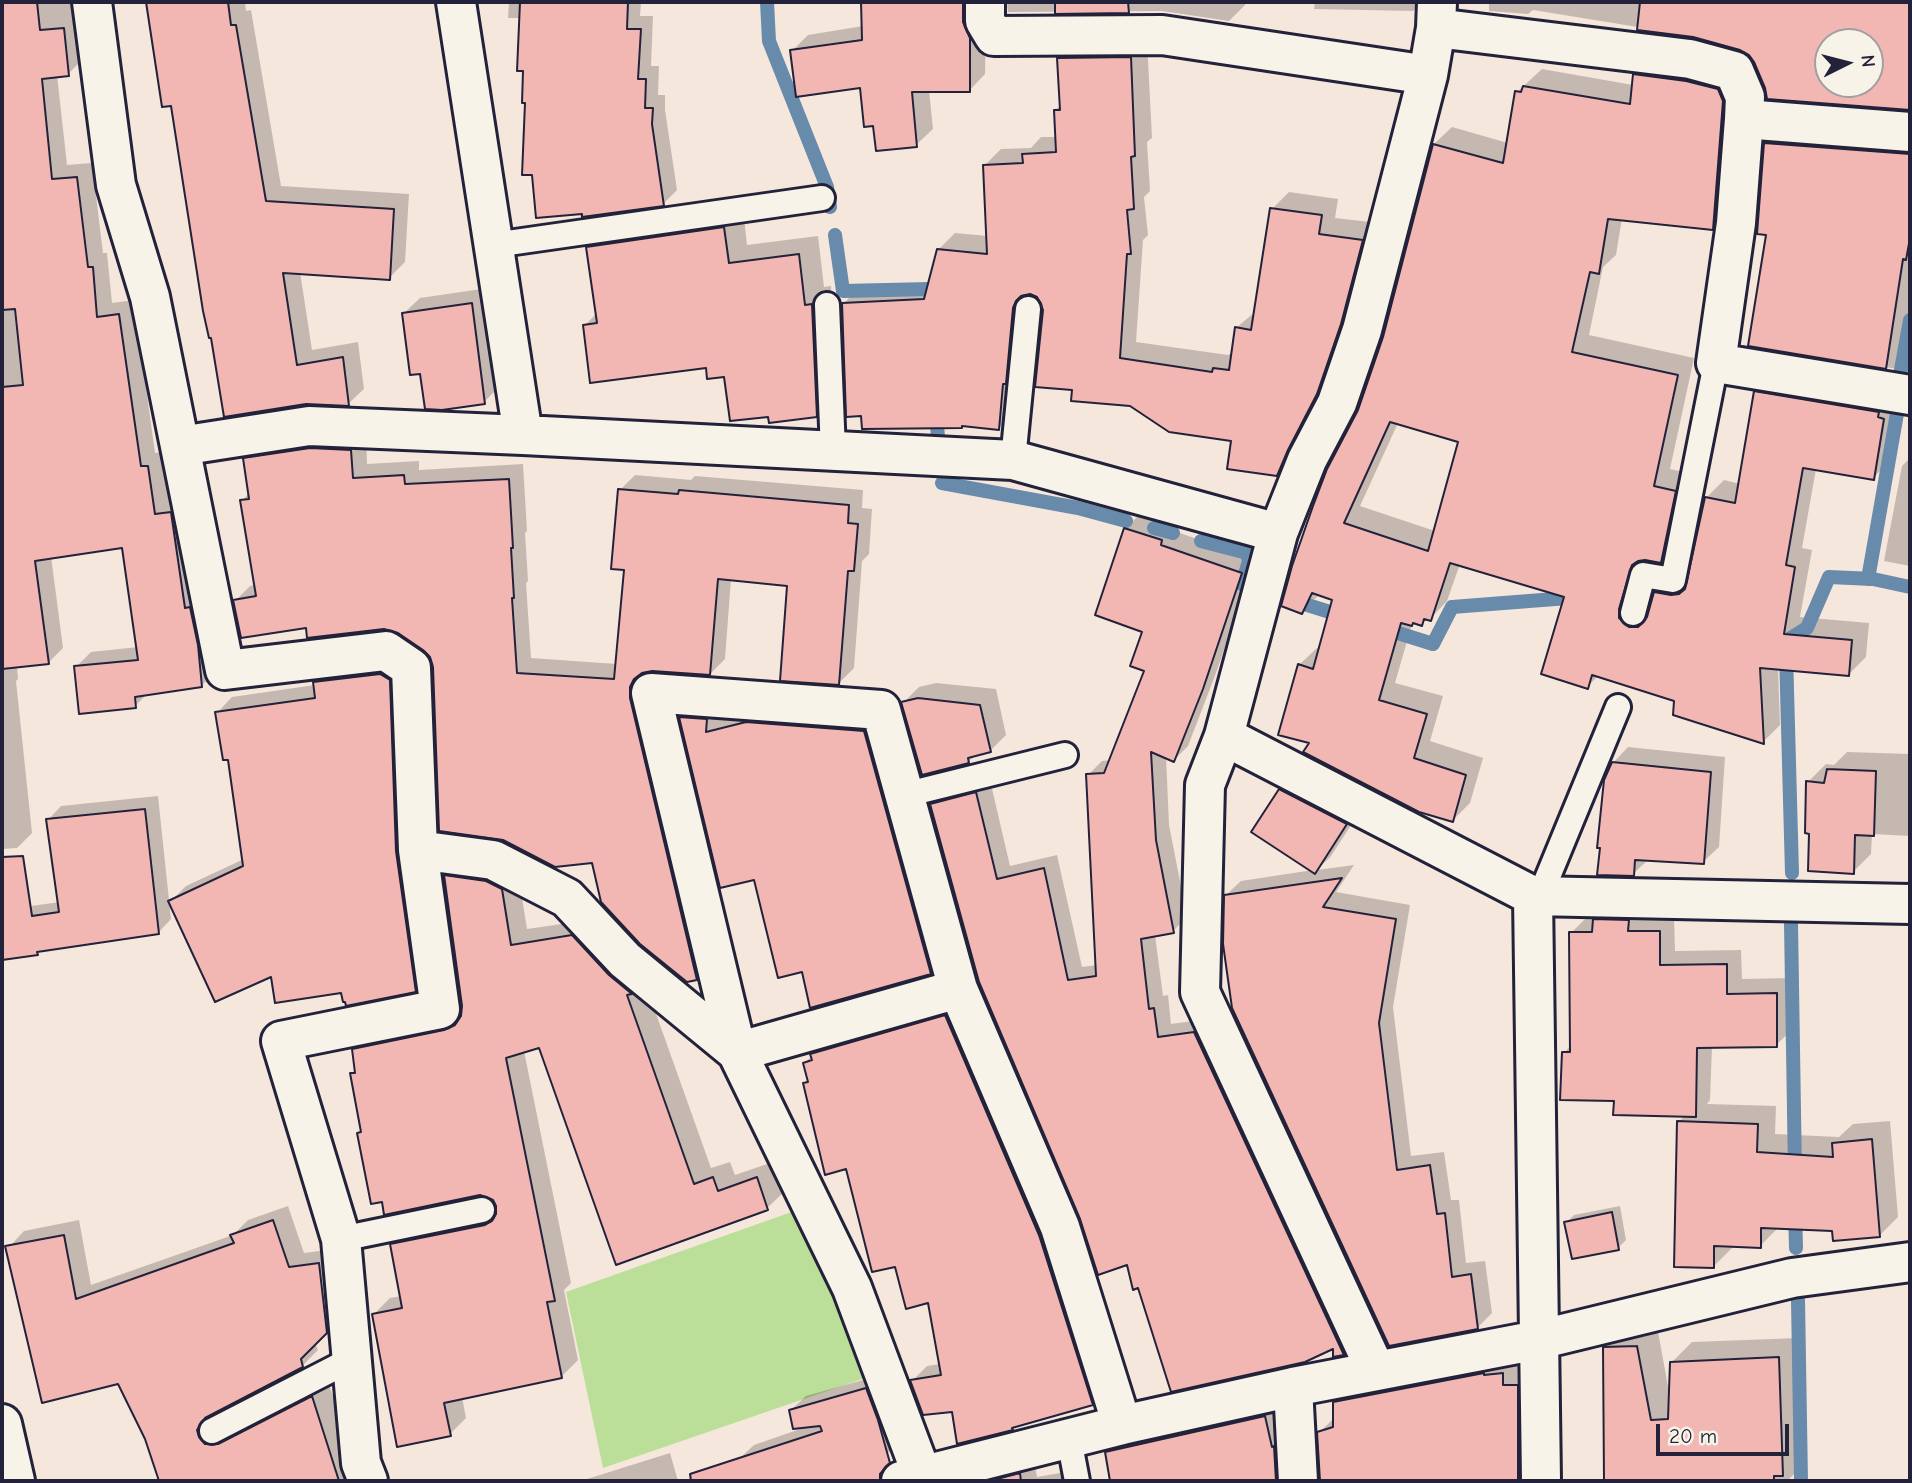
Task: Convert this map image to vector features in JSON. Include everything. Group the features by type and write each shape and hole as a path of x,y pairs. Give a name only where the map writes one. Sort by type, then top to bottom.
{"street":[{"path":"92,2 116,185 150,297 225,670 386,651 411,668 418,850 440,1009 281,1041 341,1239 361,1463 369,1481"},
{"path":"456,2 523,435"},
{"path":"985,2 985,21 994,36 1161,35 1428,75"},
{"path":"1376,1371 1200,992 1205,785 1224,736 1278,533 1307,460 1337,402 1362,330 1428,75 1436,15 1690,60 1734,71 1745,97 1744,119 1736,223 1716,363 1910,395"},
{"path":"1744,119 1910,132"},
{"path":"180,446 309,426 1013,460 1278,533"},
{"path":"1122,1425 1060,1227 958,989 881,710 651,693 737,1052 852,1289 912,1478 1122,1425 1293,1387 1538,1340 1792,1278 1910,1262"},
{"path":"1224,736 1536,896 1910,904"},
{"path":"418,850 494,860 567,898 625,960 737,1052"},
{"path":"1536,896 1541,1481"},
{"path":"737,1052 958,989"},
{"path":"1293,1387 1298,1481"},
{"path":"2,1424 15,1481"}],"lane":[{"path":"494,245 822,198"},
{"path":"827,305 833,451"},
{"path":"1013,460 1028,309"},
{"path":"1633,613 1643,575 1673,580 1716,363"},
{"path":"1536,896 1618,707"},
{"path":"904,795 1065,755"},
{"path":"341,1239 482,1210"},
{"path":"212,1430 352,1359"},
{"path":"1069,1438 1077,1481"}],"green space":[{"path":"800,1209 871,1376 603,1468 566,1292"}],"building":[{"path":"2,2 37,2 40,30 64,28 69,76 42,79 52,179 77,177 88,267 93,267 97,317 119,314 141,466 148,466 155,514 171,512 185,608 190,607 198,645 202,687 135,697 136,708 79,714 74,666 138,660 122,548 35,561 49,664 2,669 2,387 23,385 15,309 2,310"},
{"path":"146,2 228,2 231,25 236,25 266,201 394,209 390,280 283,273 297,365 343,357 349,406 306,404 224,417 211,338 203,311 171,106 162,107"},
{"path":"520,2 628,2 627,29 641,29 638,79 646,79 645,108 653,108 652,124 664,206 582,217 582,214 536,218 532,175 522,175 525,103 522,103 523,71 517,71"},
{"path":"861,2 963,2 963,22 970,38 970,92 912,92 917,147 876,151 873,126 864,127 860,88 796,97 790,50 862,40"},
{"path":"1055,2 1128,2 1129,13 1055,14"},
{"path":"1640,2 1910,2 1910,110 1767,99 1765,88 1749,55 1693,37 1637,30"},
{"path":"1131,57 1134,209 1127,210 1131,254 1127,254 1120,358 1212,372 1213,368 1229,370 1235,327 1251,330 1270,208 1322,215 1319,234 1363,240 1341,324 1317,394 1277,476 1227,469 1231,441 1169,432 1130,406 1071,401 1072,390 1035,387 1043,310 1037,297 1030,294 1021,296 1013,308 999,430 962,426 862,429 861,416 846,417 842,303 924,299 937,249 987,254 983,165 1023,163 1022,154 1056,152 1054,110 1060,110 1057,58"},
{"path":"1633,74 1686,81 1718,89 1723,101 1713,230 1608,219 1599,274 1590,272 1572,352 1678,375 1654,486 1676,491 1661,563 1645,560 1632,565 1619,609 1619,618 1629,627 1638,627 1647,617 1654,592 1671,595 1679,594 1685,589 1705,497 1735,503 1754,391 1879,412 1878,417 1884,419 1874,480 1803,468 1786,565 1795,567 1784,634 1852,640 1849,676 1760,668 1764,744 1673,715 1674,701 1592,675 1588,689 1541,674 1564,597 1450,563 1431,621 1424,619 1422,626 1401,623 1379,700 1427,714 1414,758 1466,775 1453,822 1419,812 1303,752 1309,743 1278,735 1298,664 1313,669 1332,600 1312,593 1302,614 1281,606 1292,566 1327,469 1358,410 1383,337 1433,144 1503,163 1515,91 1521,92 1523,86 1630,104","holes":["1390,422 1458,442 1428,551 1344,523"]},
{"path":"1764,143 1910,154 1910,238 1906,260 1903,259 1886,369 1748,346 1766,235 1757,234"},
{"path":"724,227 729,263 799,254 805,305 812,304 817,417 769,423 768,417 730,421 724,377 707,379 706,368 590,383 583,325 597,323 586,247"},
{"path":"472,303 485,404 442,410 425,409 420,374 410,375 402,313"},
{"path":"310,448 351,450 353,478 404,475 405,484 509,479 517,673 614,679 624,570 611,569 618,489 678,494 679,490 849,505 848,523 858,524 854,571 848,571 839,685 780,681 787,586 718,579 710,675 652,671 642,673 634,679 630,687 630,698 697,980 687,982 640,944 601,902 592,863 555,867 503,840 439,831 433,667 430,657 423,650 398,633 384,629 307,638 306,628 241,638 233,600 256,596 240,500 249,499 243,458"},
{"path":"1124,528 1162,540 1161,545 1242,573 1203,689 1174,762 1151,752 1156,840 1174,933 1141,939 1149,1009 1154,1008 1158,1037 1194,1032 1344,1355 1333,1357 1333,1349 1305,1362 1171,1392 1138,1288 1133,1290 1127,1265 1098,1275 1080,1219 979,982 930,804 976,792 997,879 1044,868 1068,980 1096,976 1086,774 1104,773 1144,671 1130,666 1142,632 1095,615"},
{"path":"380,674 390,680 396,851 416,992 346,1006 341,993 275,1003 271,977 215,1002 168,901 243,866 228,760 223,760 215,712 315,698 313,682"},
{"path":"918,698 980,705 991,752 968,758 969,763 922,775 901,702"},
{"path":"679,717 707,719 706,732 746,722 864,731 931,974 810,1008 802,972 778,978 754,880 720,888"},
{"path":"1612,762 1711,772 1704,864 1635,860 1634,876 1597,875 1604,780"},
{"path":"1827,769 1876,771 1874,836 1855,835 1854,874 1808,871 1809,834 1805,833 1806,781 1824,783"},
{"path":"1279,789 1347,824 1315,874 1251,832"},
{"path":"145,809 159,934 37,952 38,955 2,960 2,857 23,856 32,916 59,912 46,819"},
{"path":"444,875 486,881 502,889 511,945 572,935 609,975 632,994 627,995 694,1184 713,1177 718,1191 757,1177 768,1210 616,1265 539,1048 506,1058 555,1301 547,1302 562,1378 444,1403 451,1436 397,1447 372,1314 402,1308 390,1244 485,1225 492,1221 496,1214 493,1200 480,1195 384,1215 382,1202 371,1204 357,1133 361,1132 350,1073 355,1073 352,1049 444,1030 455,1025 461,1016 462,1006"},
{"path":"1342,878 1323,907 1396,919 1379,1023 1397,1170 1430,1165 1437,1214 1445,1213 1452,1277 1471,1274 1478,1329 1389,1346 1232,1008 1223,944 1224,895"},
{"path":"1593,919 1629,920 1628,931 1660,931 1660,965 1727,964 1727,994 1777,993 1777,1047 1697,1048 1696,1117 1613,1115 1614,1101 1560,1100 1562,1052 1570,1052 1569,932 1592,932"},
{"path":"945,1015 1039,1235 1093,1405 957,1444 952,1412 923,1415 910,1380 941,1375 928,1303 906,1309 895,1267 872,1272 846,1169 825,1175 803,1083 808,1082 803,1063 812,1060 810,1054"},
{"path":"1677,1121 1758,1124 1757,1152 1833,1157 1832,1143 1872,1139 1880,1237 1833,1241 1832,1231 1761,1228 1761,1248 1714,1246 1714,1268 1674,1267"},
{"path":"1612,1212 1619,1250 1572,1259 1564,1222"},
{"path":"273,1220 289,1267 319,1263 327,1333 301,1359 303,1367 205,1418 197,1430 205,1444 218,1444 312,1396 339,1481 159,1481 145,1439 118,1384 42,1403 5,1246 64,1235 76,1299 234,1243 230,1235"},
{"path":"1637,1346 1651,1420 1668,1419 1670,1362 1779,1357 1783,1476 1774,1476 1774,1481 1604,1481 1603,1347"},
{"path":"1484,1373 1503,1373 1503,1385 1518,1385 1518,1481 1320,1481 1317,1432 1333,1427 1333,1402"},
{"path":"866,1388 890,1463 880,1474 880,1481 691,1481 690,1474 822,1431 820,1426 793,1429 789,1410"},
{"path":"1265,1416 1272,1447 1274,1446 1276,1481 1110,1481 1105,1452"},
{"path":"1020,1473 1021,1481 989,1481"}],"waterway":[{"path":"767,2 769,41 827,187 830,207"},
{"path":"835,235 843,291 930,289 931,305"},
{"path":"1899,381 1910,320"},
{"path":"1868,579 1899,402"},
{"path":"936,409 938,438"},
{"path":"942,483 1078,508 1126,521"},
{"path":"1154,528 1173,533"},
{"path":"1201,541 1247,553 1249,561 1242,584 1247,587"},
{"path":"1778,642 1786,641 1807,628 1829,577 1873,579 1910,587"},
{"path":"1382,628 1433,644 1452,607 1568,598 1580,603"},
{"path":"1288,599 1346,617"},
{"path":"1786,653 1792,873"},
{"path":"1791,923 1795,1174"},
{"path":"1795,1211 1796,1248"},
{"path":"1798,1300 1801,1481"}]}
